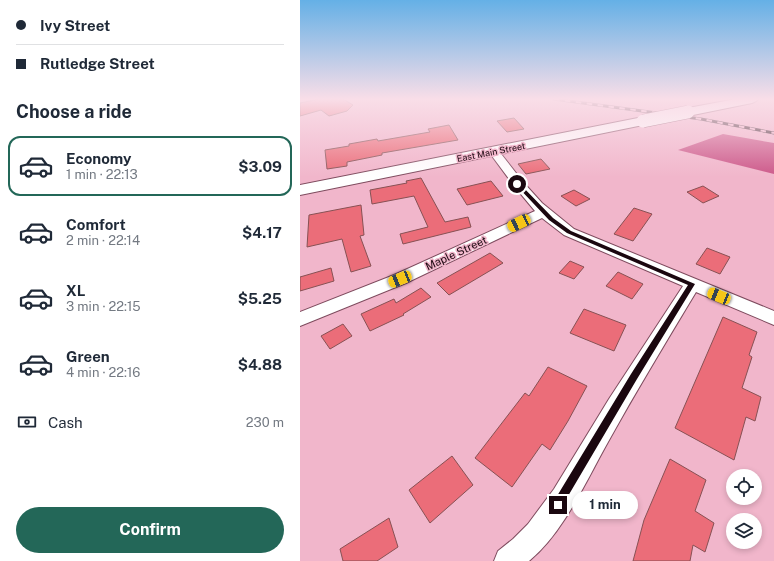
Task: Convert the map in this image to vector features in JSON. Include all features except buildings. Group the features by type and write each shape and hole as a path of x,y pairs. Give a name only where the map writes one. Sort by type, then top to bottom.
{"main road":[{"name":"East Main Street","path":"300,190 623,125"}],"street":[{"path":"494,152 517,184 559,226 580,238 774,318"},
{"name":"Maple Street","path":"300,319 400,279 544,212"},
{"path":"508,561 530,542 550,517 692,284"}],"shaded area":[{"path":"723,134 774,143 774,174 678,150"}],"railway":[{"path":"733,125 774,133"}],"route":[{"path":"517,184 551,219 569,232 580,238 692,284 634,377 558,505"}]}
